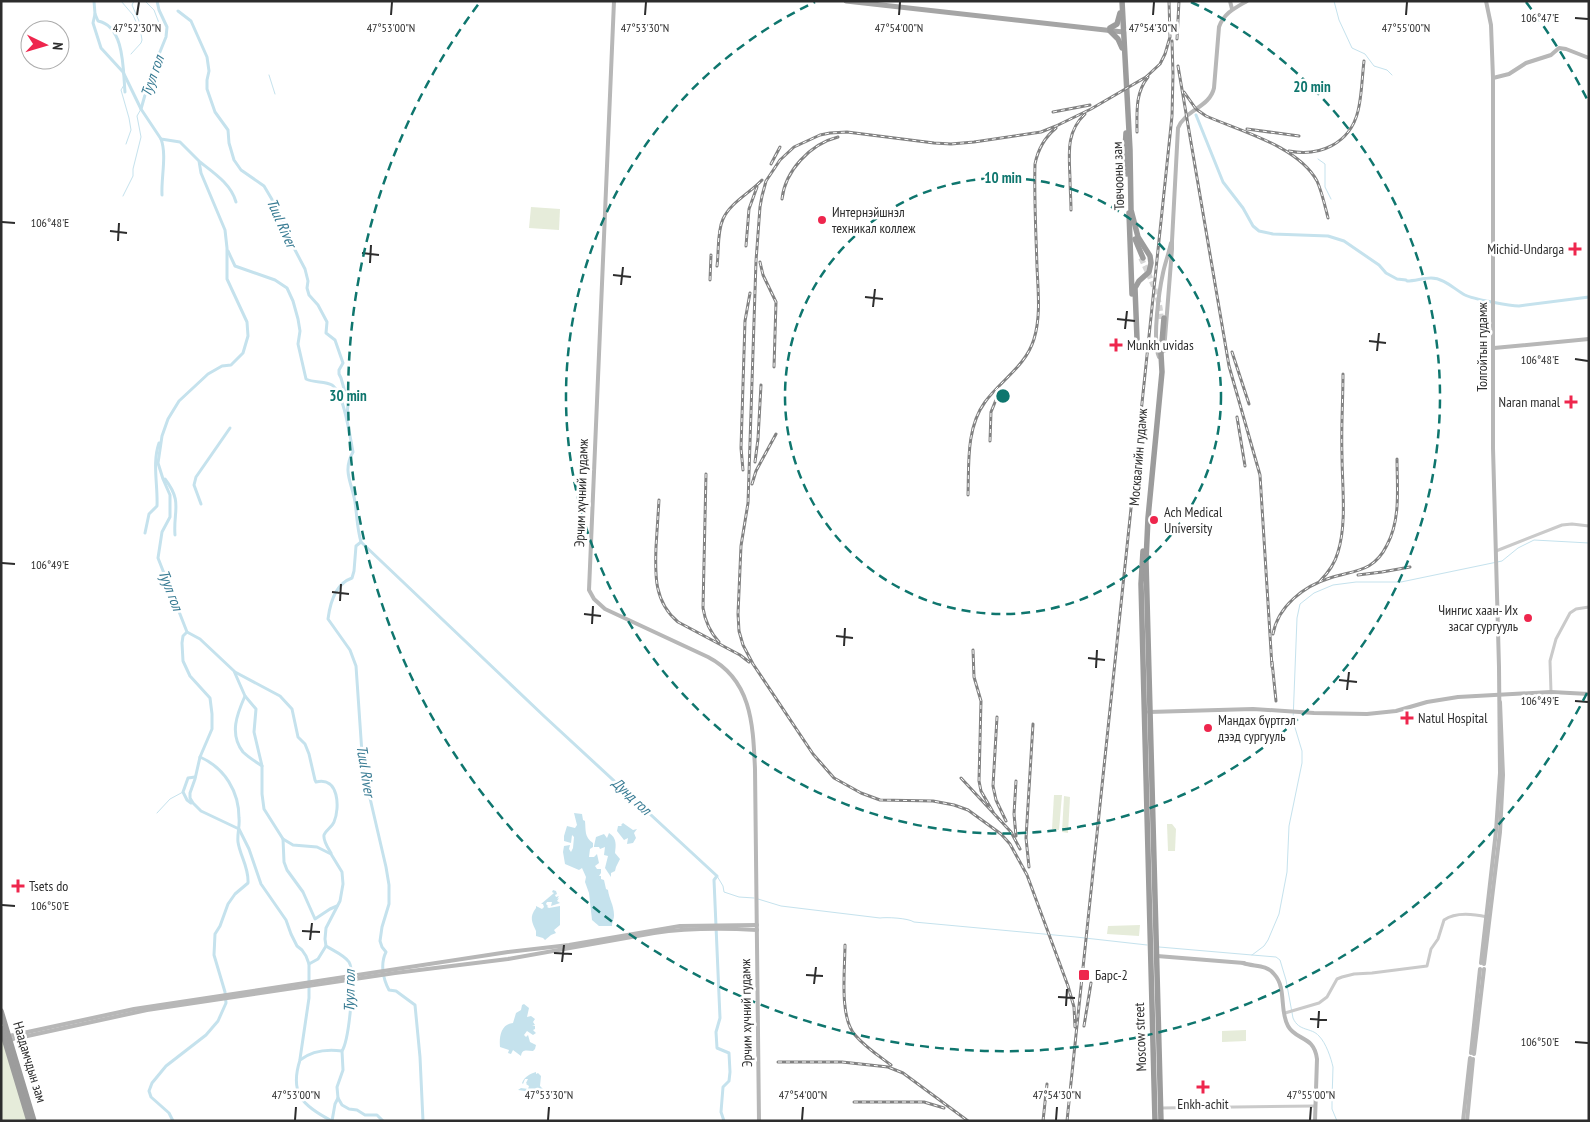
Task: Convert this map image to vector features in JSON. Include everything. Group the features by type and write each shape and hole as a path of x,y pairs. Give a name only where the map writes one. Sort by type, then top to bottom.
{"highway":[{"name":"Товчооны зам","path":"1121,1 1120,13 1122,31 1130,150 1131,224 1149,255 1151,263 1149,272 1138,281 1135,288 1136,341 1131,224 1125,150 1126,114 1122,48 1122,31 1121,1"},
{"path":"1120,13 1117,24 1110,30 1118,38 1122,48"},
{"path":"1131,224 1135,246 1142,258"},
{"name":"Москвагийн гудамж","path":"1148,738 1144,584 1145,553 1161,361 1162,319"},
{"name":"Moscow street","path":"1148,738 1153,940 1155,954 1157,1071 1155,1121"},
{"name":"Наадамчдын зам","path":"1,1011 29,1121"},
{"name":"Наадамчдын зам","path":"1,1028 8,1039 34,1121"},
{"path":"1157,1071 1161,1121"}],"main road":[{"name":"Эрчим хүчний гудамж","path":"614,1 589,590 594,599 605,609 719,663 742,690 749,710 753,747 759,1121"},
{"path":"846,1 1122,31"},
{"path":"868,1 1110,30"},
{"path":"1230,1 1232,9"},
{"path":"1161,361 1171,273 1178,128 1186,116 1212,95 1219,26 1223,18 1232,9 1247,1"},
{"name":"Толгойтын гудамж","path":"1486,1 1492,25 1493,78 1493,448 1499,694"},
{"path":"1493,78 1508,74 1526,63 1551,55 1560,47 1589,58"},
{"path":"1161,361 1157,352 1156,332 1163,272 1172,241"},
{"path":"1165,264 1168,267 1171,265"},
{"path":"1163,272 1168,269 1171,273"},
{"path":"1494,348 1589,339"},
{"path":"1147,711 1261,709 1351,714 1382,713 1448,698 1551,692 1589,694"},
{"path":"1499,694 1503,775 1500,832 1483,963 1499,783 1499,694"},
{"path":"725,927 757,925"},
{"path":"395,972 508,952 569,945 654,929 680,926 710,926 757,930"},
{"path":"8,1039 132,1013 222,997 395,972 495,961 654,932 710,926"},
{"path":"508,952 505,956 508,959"},
{"path":"1155,954 1243,963 1265,967 1274,974 1281,988 1288,1026 1311,1044 1316,1054 1314,1121"},
{"path":"493,955 496,957 495,961"},
{"path":"1465,1121 1472,1056 1478,1024 1482,969"}],"street":[{"path":"1496,554 1562,525 1589,526"},
{"path":"1551,692 1550,665 1556,639 1570,613 1576,609 1589,607"},
{"path":"1287,1013 1319,1003 1327,996 1337,979 1342,977 1427,966 1431,949 1438,939 1444,920 1454,916 1476,915 1486,917"},
{"path":"1161,1108 1315,1106"}],"green space":[{"path":"531,207 560,209 559,230 529,228"},
{"path":"1054,795 1062,795 1059,830 1052,829"},
{"path":"1064,796 1070,797 1068,833 1062,832"},
{"path":"1167,824 1172,824 1176,829 1175,851 1168,851"},
{"path":"1140,925 1139,936 1107,934 1108,926"},
{"path":"1,1018 32,1121 1,1121"},
{"path":"1246,1030 1246,1041 1222,1042 1222,1031"}],"water":[{"path":"574,813 582,814 587,836 593,843 589,857 594,857 597,854 599,863 595,866 597,869 601,869 599,876 604,880 613,908 612,926 599,926 592,920 589,893 585,882 586,877 582,868 579,870 565,864 564,846 570,845 569,849 571,852 574,837 572,835 571,843 564,841 564,836 567,826 575,828 577,825"},
{"path":"623,823 633,830 637,829 634,833 636,838 633,843 627,844 628,838 624,840 617,831 618,826 622,826"},
{"path":"609,833 615,839 615,853 620,859 615,871 611,873 611,877 605,868 608,856 604,855 605,847 600,849 599,847 594,847 596,837 604,834 607,838"},
{"path":"553,890 556,891 556,897 559,896 557,901 560,903 551,906 552,902 547,902 546,904 549,908 560,906 560,925 554,930 556,933 545,940 536,936 532,917 536,906 542,909 544,907 541,904 554,893 552,892"},
{"path":"524,1004 529,1008 527,1017 531,1016 535,1019 533,1022 535,1025 532,1026 535,1026 533,1030 536,1033 533,1035 527,1031 524,1035 526,1037 528,1035 530,1042 536,1045 533,1051 524,1051 521,1056 513,1050 511,1054 508,1053 509,1050 500,1047 500,1039 503,1028 513,1023 516,1013 521,1010"},
{"path":"536,1072 536,1074 538,1073 541,1076 540,1086 543,1089 528,1100 525,1091 518,1090 521,1088 528,1089 529,1086 526,1083 528,1079 525,1079"}],"waterway":[{"path":"94,1 95,14 98,21 107,25 118,40 123,62 125,92"},
{"path":"121,1 133,15 140,31"},
{"path":"131,54 142,40 139,21 132,5 134,1"},
{"path":"145,1 154,10 159,23"},
{"name":"Туул гол","path":"157,1 167,27 166,37 151,74 141,109 161,139 180,142 199,161 201,173 225,230 227,279 247,322 248,336 243,353 231,365 222,366 208,374 179,401 168,419 162,436 158,463 170,495 170,517 162,532 158,558 187,632 200,639 234,671 245,696 256,709 254,732 262,766 264,809 283,839 293,845 317,847 331,854 342,872 343,884 340,901 326,928 325,939 326,946 344,957 349,962 351,969 351,1006 345,1044 342,1051 320,1051 300,1060 296,1082 301,1098 306,1104 332,1121"},
{"path":"1334,1 1339,20 1352,48 1365,54 1374,66 1387,70 1392,75"},
{"name":"Tuul River","path":"178,11 191,21 207,57 209,71 207,89 215,112 228,130 229,143 234,160 241,170 264,186 280,213 284,224 284,235 294,248 305,269 309,295 318,305 327,322 326,333 335,340 343,363 339,374 348,403 347,417"},
{"path":"95,14 93,23 101,48 123,72 141,109"},
{"path":"269,75 275,94"},
{"path":"124,85 121,90 131,130 126,144"},
{"path":"123,196 133,176 141,137 137,116 141,109"},
{"path":"1196,115 1223,182 1243,208 1253,226 1259,231 1273,234 1328,236 1344,241 1379,265 1386,273 1397,279 1407,281 1436,278 1465,295 1492,302 1519,306 1589,297"},
{"path":"161,139 164,159 162,195"},
{"path":"1318,159 1325,164 1325,187 1331,199"},
{"path":"200,162 226,184 236,202"},
{"name":"Tuul River","path":"228,251 235,266 275,280 287,288 298,319 300,331 298,344 306,379 332,385 340,397 346,416 353,452 348,465 348,471 361,542 356,546 352,578 337,589 330,607 328,619 350,650 356,666 363,768 389,885 389,904 380,941 386,952 383,961 383,971 389,990 396,991 415,1005 423,1121"},
{"path":"201,504 194,485 196,477 230,428"},
{"path":"145,533 149,514 157,506 156,458 159,443"},
{"path":"165,479 171,487 176,500 175,535"},
{"path":"1159,947 1252,955 1264,946 1268,940 1279,914 1287,872 1289,826 1302,763 1302,751 1293,721 1297,618 1300,604 1314,593 1333,585 1356,582 1401,582 1502,561 1518,548 1534,540 1589,543"},
{"name":"Дунд гол","path":"361,542 545,717 717,876 714,880 720,1018 716,1032 717,1048 729,1053 730,1072 729,1081 723,1087 721,1112 724,1121"},
{"name":"Tuul River","path":"187,632 183,636 182,643 183,661 190,676 210,698 212,714 212,729 200,757 190,798 201,811 239,829 249,849 261,884 286,920 297,946 306,956 309,964 309,998 300,1059"},
{"name":"Tuul River","path":"235,672 280,696 292,709 298,737 305,744 316,782 324,781 333,788 336,794 336,816 333,824 324,835 325,842 331,853"},
{"name":"Tuul River","path":"245,696 237,717 236,738 243,752 262,766"},
{"name":"Туул гол","path":"173,1121 169,1113 151,1097 149,1091 152,1083 166,1066 206,1035 218,1021 226,1003 225,992 214,955 215,934 228,904 235,894 248,883 247,872 238,842 238,808 233,790 223,774 200,757"},
{"path":"191,803 183,792 188,778 195,777"},
{"path":"157,813 170,799 183,792"},
{"path":"283,839 284,862 287,870 303,892 315,919 337,906"},
{"path":"717,876 724,892 739,897 754,898"},
{"path":"758,899 781,906 880,918 897,918 914,922 1147,945"},
{"name":"Tuul River","path":"309,964 318,959 326,946"},
{"path":"1252,955 1276,957 1280,960 1293,1018 1298,1025 1316,1033 1322,1039 1330,1055 1333,1067 1332,1109 1337,1121"},
{"name":"Tuul River","path":"342,1051 343,1070 337,1087 338,1098 342,1105 365,1115 377,1115 383,1121"},
{"name":"Tuul River","path":"332,1121 338,1098"}],"tunnel":[{"path":"1141,258 1157,296 1161,319"}],"railway":[{"path":"1075,1027 1074,1007 1068,986 1027,875 1010,844 1001,834 968,810 933,801 880,800 861,793 834,778 813,754 753,664 743,645 739,631 738,614 741,546 748,503 756,261 760,207 766,181 780,160 794,147 820,135 847,132 934,143 974,142 1041,132 1091,109 1146,77 1160,64 1170,37 1169,1"},
{"path":"1177,39 1179,1"},
{"path":"1067,1121 1172,116 1172,41"},
{"path":"1289,151 1311,152 1322,150 1341,140 1348,132 1358,111 1364,61"},
{"path":"1178,66 1229,366 1260,475 1272,667"},
{"path":"1137,132 1139,96 1148,77"},
{"path":"1184,92 1196,109 1206,116 1267,141 1296,158 1317,181 1328,218"},
{"path":"1053,112 1090,105"},
{"path":"1071,210 1070,143 1074,128 1085,114"},
{"path":"968,495 969,459 974,423 985,402 1019,365 1030,349 1034,339 1038,321 1035,164 1042,144 1056,128"},
{"path":"1247,129 1299,136"},
{"path":"782,199 788,178 801,160 818,146 838,137"},
{"path":"771,164 780,147"},
{"path":"717,266 721,224 726,213 762,180"},
{"path":"746,246 749,209 757,187"},
{"path":"710,280 711,255"},
{"path":"760,262 763,275 776,302 774,367"},
{"path":"743,470 741,448 745,321 750,293"},
{"path":"1232,352 1249,404"},
{"path":"1320,581 1335,560 1341,541 1343,504 1343,374"},
{"path":"755,462 761,385"},
{"path":"990,441 991,412 1000,390"},
{"path":"1237,417 1245,466"},
{"path":"752,484 756,471 776,434"},
{"path":"1273,634 1280,615 1286,606 1302,592 1330,578 1363,569 1382,554 1391,535 1396,514 1398,492 1397,459"},
{"path":"706,474 703,608 708,626 719,642"},
{"path":"659,500 656,578 664,606 678,622 740,655 749,662"},
{"path":"1358,575 1410,567"},
{"path":"973,650 974,677 981,701 979,781 981,791 993,812"},
{"path":"1272,662 1276,701"},
{"path":"997,717 993,786 996,800 1006,821"},
{"path":"1029,867 1026,838 1033,724"},
{"path":"961,778 1011,832 1020,849"},
{"path":"1016,781 1014,814 1016,836"},
{"path":"845,945 844,992 850,1027 863,1043 891,1065"},
{"path":"1084,1026 1091,983"},
{"path":"778,1062 842,1062 888,1067 903,1073 968,1121"},
{"path":"1043,1121 1047,1084"},
{"path":"854,1102 924,1102 944,1108"}],"place":[{"name":"Интернэйшнэл техникал коллеж","path":"822,220"},
{"name":"Michid-Undarga","path":"1575,249"},
{"name":"Munkh uvidas","path":"1116,345"},
{"name":"Naran manal","path":"1571,402"},
{"name":"Ach Medical University","path":"1154,520"},
{"name":"Чингис хаан- Их засаг сургууль","path":"1528,618"},
{"name":"Natul Hospital","path":"1407,718"},
{"name":"Мандах бүртгэл дээд сургууль","path":"1208,728"},
{"name":"Tsets do","path":"18,886"},
{"name":"Барс-2","path":"1084,975"},
{"name":"Enkh-achit","path":"1203,1087"}]}
